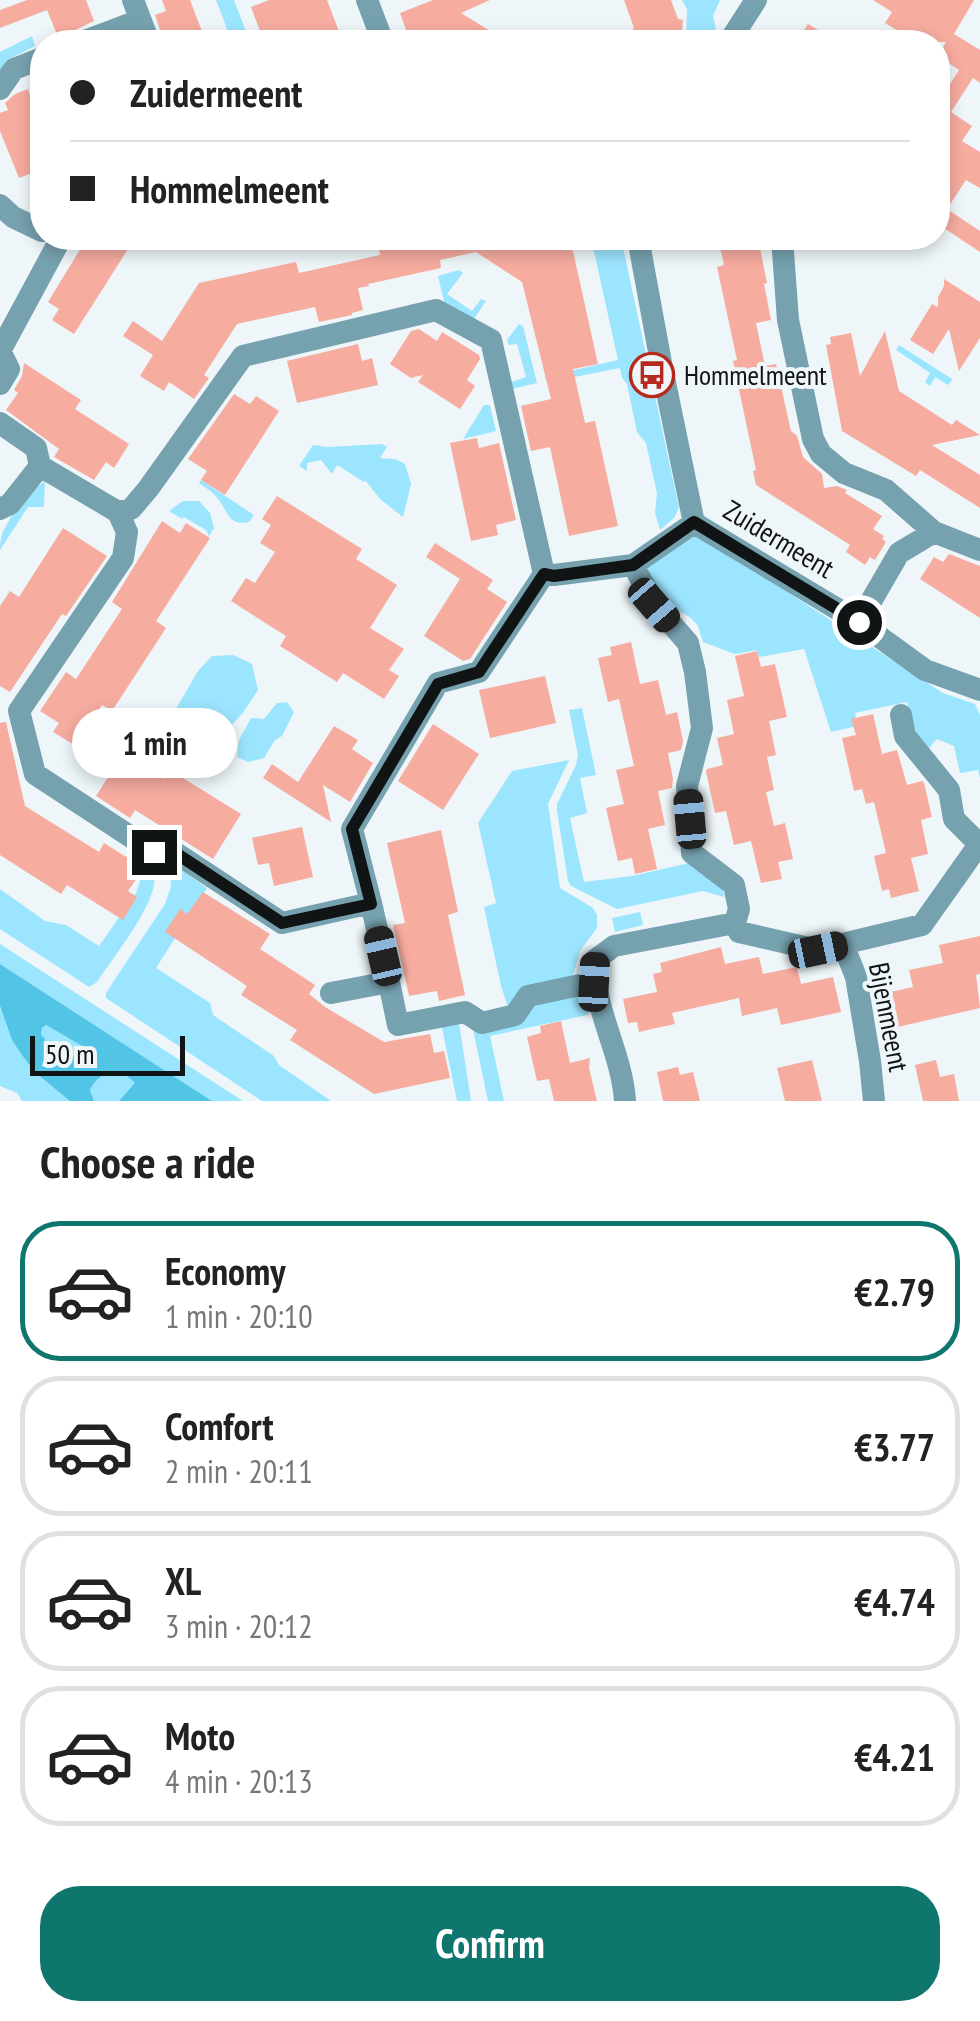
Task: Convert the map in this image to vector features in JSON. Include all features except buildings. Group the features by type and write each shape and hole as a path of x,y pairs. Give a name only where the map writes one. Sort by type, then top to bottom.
{"street":[{"path":"367,0 378,30"},
{"path":"737,30 756,0"},
{"path":"102,30 136,10"},
{"path":"0,89 14,69 30,63"},
{"path":"0,205 12,217 30,225"},
{"path":"0,384 10,369 0,351 47,250"},
{"name":"Zuidermeent","path":"640,250 694,522 859,622 926,670 980,690"},
{"path":"783,250 788,320 813,439 820,454 844,473 886,490 934,532 980,550"},
{"path":"118,512 130,509 148,489 243,356 436,310 491,340 544,574 479,672 438,684 352,829 398,1025 465,1012 482,1023 515,1015 528,996 594,982"},
{"path":"0,423 36,448 40,466 118,512 127,532 122,558 18,711 35,774 154,852 165,846 282,923 371,904"},
{"path":"0,509 10,504 40,466"},
{"path":"544,574 633,565 694,522"},
{"path":"859,622 899,553 934,532"},
{"path":"625,1101 594,982 594,960 614,946 735,923 740,909 734,884 692,853 687,786 702,728 688,643 654,605 633,565"},
{"name":"Bijenmeent","path":"735,923 739,932 818,950 922,924 979,844 954,819 949,790 905,736 901,714"},
{"name":"Bijenmeent","path":"842,944 856,977 874,1101"},
{"path":"332,993 389,982"}],"shaded area":[{"path":"216,0 234,0 245,30 227,30"},
{"path":"682,0 720,0 713,16 715,30 686,30 687,9"},
{"path":"30,37 30,48 5,61 9,73 0,84 0,52"},
{"path":"594,250 624,250 679,508 660,530 646,443 637,432 620,368 549,382 544,377 618,360"},
{"path":"459,270 463,273 447,294 472,311 481,299 486,301 471,323 446,310 438,276"},
{"path":"519,324 523,326 537,383 512,389 511,382 526,377 517,344 509,345 507,340"},
{"path":"899,345 953,379 948,385 935,377 930,386 925,382 930,373 896,350"},
{"path":"484,405 490,405 496,431 463,439"},
{"path":"313,445 387,447 380,458 405,464 411,484 403,517 380,499 366,481 337,465 332,474 321,460 307,463 307,471 299,466"},
{"path":"201,480 254,515 249,522 233,520 216,497 199,483"},
{"path":"45,481 44,507 28,507 0,550 14,505"},
{"path":"183,501 199,501 210,513 214,528 209,536 206,530 169,511"},
{"path":"698,534 943,693 975,704 980,715 980,778 978,770 960,773 954,746 937,739 929,748 916,734 907,702 855,713 857,726 831,732 804,649 759,657 757,650 735,654 703,642 698,626 668,604 652,583 647,565"},
{"path":"233,655 252,664 258,690 224,733 201,738 170,719 198,671 212,656"},
{"path":"287,702 294,712 282,736 264,758 248,762 237,757 239,740 251,718 264,719 277,703"},
{"path":"582,708 596,775 580,778 587,813 570,818 584,882 689,863 723,888 724,897 703,891 617,909 571,886 557,804 578,755 569,710"},
{"path":"569,760 548,804 560,888 593,908 597,928 580,951 573,975 509,1010 484,907 496,903 478,823 512,771"},
{"path":"145,866 154,872 154,884 143,913 97,982 89,987 0,929 0,889 45,921 66,925 99,946 136,893"},
{"path":"175,868 207,888 156,968 210,1003 213,1015 331,1101 262,1101 106,998 165,904 171,887 170,871"},
{"path":"640,912 643,925 615,932 612,918"},
{"path":"0,944 243,1101 212,1101 0,964"},
{"path":"0,964 212,1101 119,1101 135,1083 111,1073 94,1083 90,1090 94,1101 70,1101 35,1072 22,1055 0,1006","holes":["46,1025 82,1046 83,1051 71,1057 56,1054 41,1034 42,1028"]},
{"path":"581,993 592,1003 587,1015 490,1036 504,1101 488,1101 473,1029 535,1001"},
{"path":"0,1006 12,1040 70,1101 22,1101 17,1093 0,1086"},
{"path":"441,1023 459,1023 471,1101 457,1101"},
{"path":"46,1025 84,1051 71,1057 56,1054 41,1034"},
{"path":"109,1073 128,1076 136,1084 119,1101 94,1101 90,1090"}],"place":[{"name":"Hommelmeent","path":"652,375"}],"route":[{"path":"154,852 165,846 282,923 371,904 352,829 438,684 479,672 544,574 633,565 694,522 859,622"}]}
